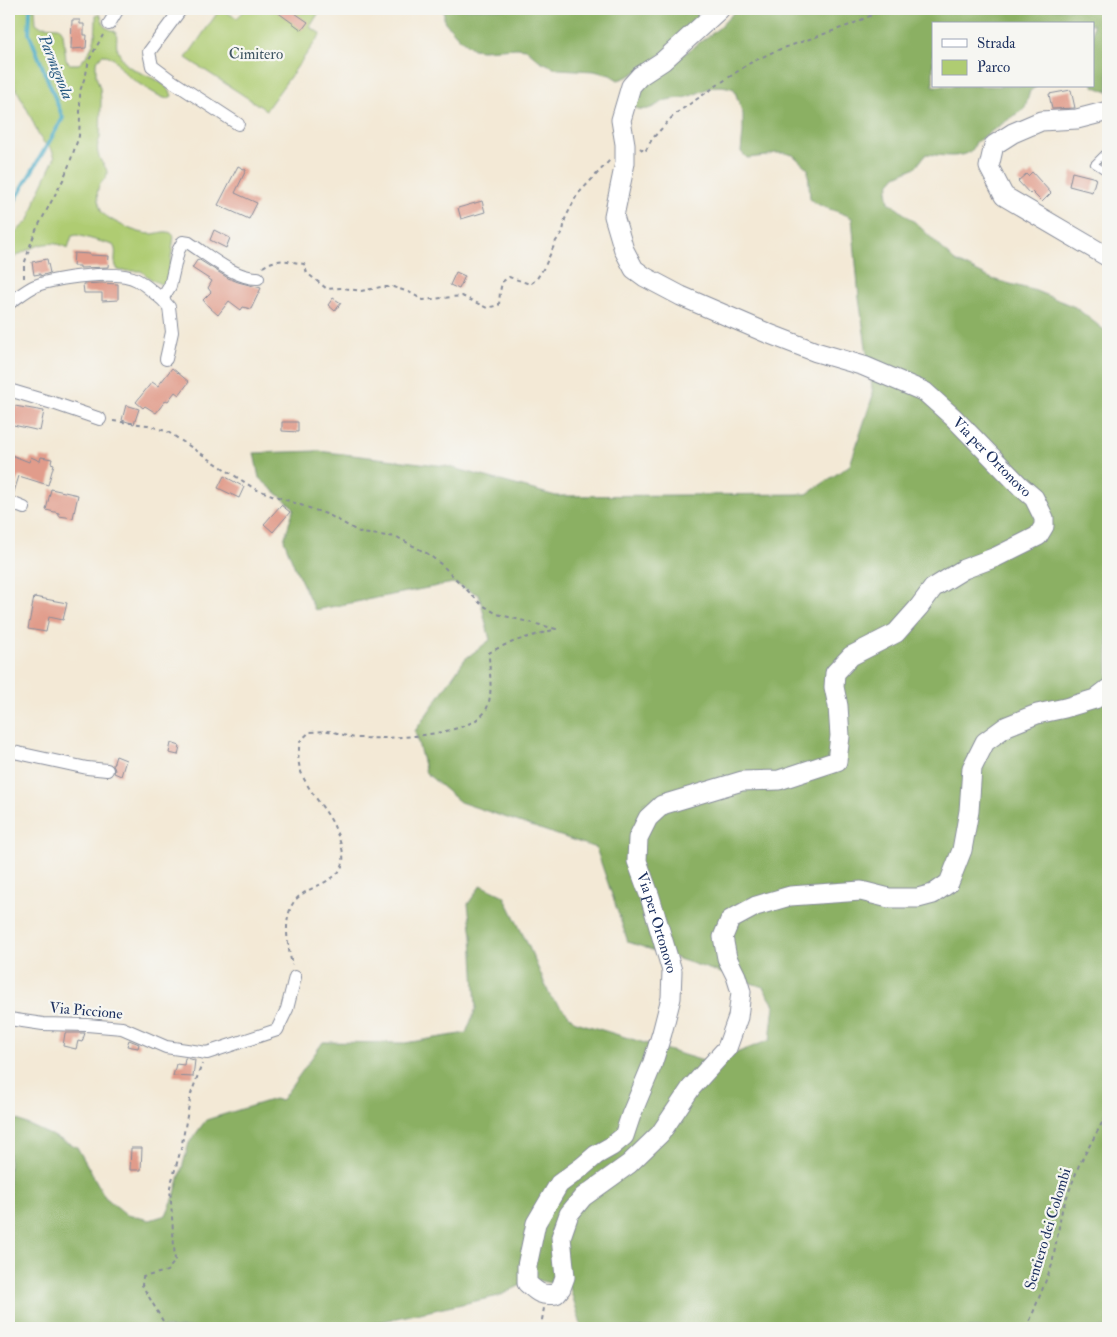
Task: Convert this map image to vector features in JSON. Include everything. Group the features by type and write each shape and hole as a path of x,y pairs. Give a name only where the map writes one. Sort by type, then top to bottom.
{"street":[{"path":"109,24 118,9"},
{"path":"181,9 149,52 152,66 238,124"},
{"name":"Via per Ortonovo","path":"545,1296 527,1283 527,1266 536,1223 559,1184 624,1136 631,1114 652,1065 670,998 672,970 637,861 638,838 648,818 662,805 742,781 779,780 837,761 840,736 834,673 852,656 896,633 934,588 964,568 996,557 1038,536 1044,526 1044,518 1034,498 954,418 925,392 864,366 816,352 767,333 681,296 634,269 624,250 614,216 625,163 625,144 621,120 631,86 640,76 663,61 720,9"},
{"path":"1108,111 1077,119 1041,121 1013,133 994,145 989,167 1004,196 1108,257"},
{"path":"162,299 170,286 178,251 183,242 189,243 230,270 250,278 258,278"},
{"path":"9,304 34,287 53,280 111,275 136,279 162,299 169,307 172,332 166,359"},
{"path":"9,390 100,419"},
{"path":"9,502 24,508"},
{"path":"545,1296 556,1294 562,1288 565,1277 561,1237 569,1214 583,1197 629,1164 660,1134 691,1088 727,1048 738,1017 740,992 736,976 728,958 723,936 730,920 756,906 790,896 862,892 889,898 918,898 933,894 949,883 962,850 969,810 972,768 985,742 1007,726 1037,714 1095,699 1108,689"},
{"path":"9,751 87,768 107,770"},
{"name":"Via Piccione","path":"9,1020 43,1024 122,1028 166,1047 207,1053 277,1030 287,1009 295,977"}],"lane":[{"path":"1108,150 1094,164 1108,173"}],"path":[{"path":"639,147 645,152 652,140 675,114 750,64 775,51 850,25 885,9"},
{"path":"24,294 24,265 36,230 66,173 79,136 80,91 89,60 109,24"},
{"path":"258,278 263,267 272,261 286,261 304,264 307,273 327,289 343,288 361,291 393,287 409,292 424,300 462,296 487,308 498,305 502,282 509,277 530,284 536,280 545,266 556,241 563,232 565,218 577,195 610,160"},
{"path":"100,419 148,425 168,432 255,489 329,515 361,533 397,537 428,554 442,565 481,604 497,614 556,629 511,642 489,654 490,700 485,712 474,722 459,728 410,737 355,738 328,731 309,732 300,741 297,760 303,778 333,826 344,855 342,868 330,880 309,889 297,897 292,905 287,922 288,948 295,977"},
{"path":"167,1328 142,1285 143,1277 168,1271 175,1261 170,1187 181,1149 191,1094 207,1053"},
{"name":"Sentiero dei Colombi","path":"1026,1328 1052,1265 1062,1210 1079,1165 1108,1112"},
{"path":"543,1328 545,1296"}],"green space":[{"path":"9,9 35,9 36,23 40,26 58,27 61,29 66,60 70,64 79,64 91,48 96,31 96,16 100,14 105,27 116,32 117,49 127,65 159,81 169,90 172,96 167,98 156,94 129,77 110,56 102,55 96,62 96,76 100,88 101,101 100,138 97,150 107,174 98,189 97,196 100,207 102,213 132,230 151,234 168,232 174,236 168,282 165,286 152,280 141,271 118,270 115,263 115,248 113,245 77,235 72,236 68,248 57,244 43,244 9,260 9,243 16,232 29,220 36,198 55,157 51,148 39,136 9,75"},
{"name":"Cimitero","path":"220,9 237,18 246,9 321,9 310,27 321,34 266,110 186,58"},
{"path":"444,9 709,9 655,60 618,80 610,75 594,71 558,69 540,61 526,49 473,49 460,39 444,21"},
{"path":"737,9 1106,9 1108,15 1108,92 1094,86 1094,22 932,22 932,88 1034,88 1030,91 1025,108 976,142 973,149 969,152 958,156 926,154 916,167 896,176 890,183 887,191 889,202 916,223 955,261 992,279 1036,291 1075,307 1108,333 1108,1328 582,1328 570,1288 533,1279 499,1296 351,1328 9,1328 9,1116 77,1147 105,1197 127,1215 150,1220 166,1215 174,1197 189,1143 206,1120 274,1099 281,1101 323,1042 405,1043 466,1033 476,1008 472,936 468,904 481,885 504,896 550,996 576,1022 710,1063 770,1040 774,1005 763,987 628,942 596,848 460,802 426,773 415,731 465,659 490,640 479,595 453,583 315,610 284,540 294,508 259,478 254,453 318,451 446,466 556,496 807,494 850,465 873,395 859,298 852,218 810,199 808,169 793,155 775,153 747,158 741,152 743,114 734,89 716,86 687,97 667,100 652,108 644,110 635,108 633,96 644,84 719,28"}],"building":[{"path":"273,9 289,9 308,22 302,30"},
{"path":"72,20 80,20 80,24 84,24 84,35 87,35 86,48 71,49"},
{"path":"1071,90 1075,108 1052,109 1049,94"},
{"path":"238,166 246,170 235,193 257,203 249,219 218,205"},
{"path":"1032,172 1051,193 1042,202 1032,192 1030,194 1018,181 1026,174 1028,176"},
{"path":"1072,172 1096,178 1092,192 1069,186"},
{"path":"482,201 485,212 461,219 458,208"},
{"path":"214,230 230,238 226,248 210,240"},
{"path":"74,253 109,256 108,267 80,268 80,266 73,266"},
{"path":"47,259 50,273 40,276 40,274 34,275 32,262"},
{"path":"198,259 228,278 261,288 251,309 243,307 241,310 229,301 218,315 209,307 203,300 211,292 208,288 212,281 192,268"},
{"path":"456,272 465,276 459,289 450,285"},
{"path":"83,284 118,284 118,300 102,301 102,293 84,293"},
{"path":"333,298 341,303 335,311 328,305"},
{"path":"172,368 189,382 179,395 175,392 156,413 145,406 143,408 136,402 152,382 158,386"},
{"path":"9,405 44,411 40,431 9,424"},
{"path":"126,405 139,409 134,424 122,420"},
{"path":"282,422 298,422 298,432 282,431"},
{"path":"9,454 29,462 31,457 40,461 41,457 52,459 51,463 54,464 48,485 19,476 13,495 9,494"},
{"path":"224,476 244,487 239,498 218,488"},
{"path":"51,489 78,495 73,518 59,516 59,513 46,510"},
{"path":"281,505 290,512 273,532 264,524"},
{"path":"34,597 67,603 63,620 49,617 46,632 28,629"},
{"path":"171,743 180,746 178,755 169,753"},
{"path":"116,756 126,760 121,776 114,773 113,765"},
{"path":"65,1033 85,1033 82,1042 78,1041 76,1049 63,1046"},
{"path":"129,1040 139,1044 138,1048 127,1046"},
{"path":"185,1058 195,1060 193,1077 173,1076 176,1064 184,1065"},
{"path":"131,1148 142,1148 141,1170 130,1170"}],"waterway":[{"name":"Parmignola","path":"9,209 63,118 29,33 30,9"}]}
